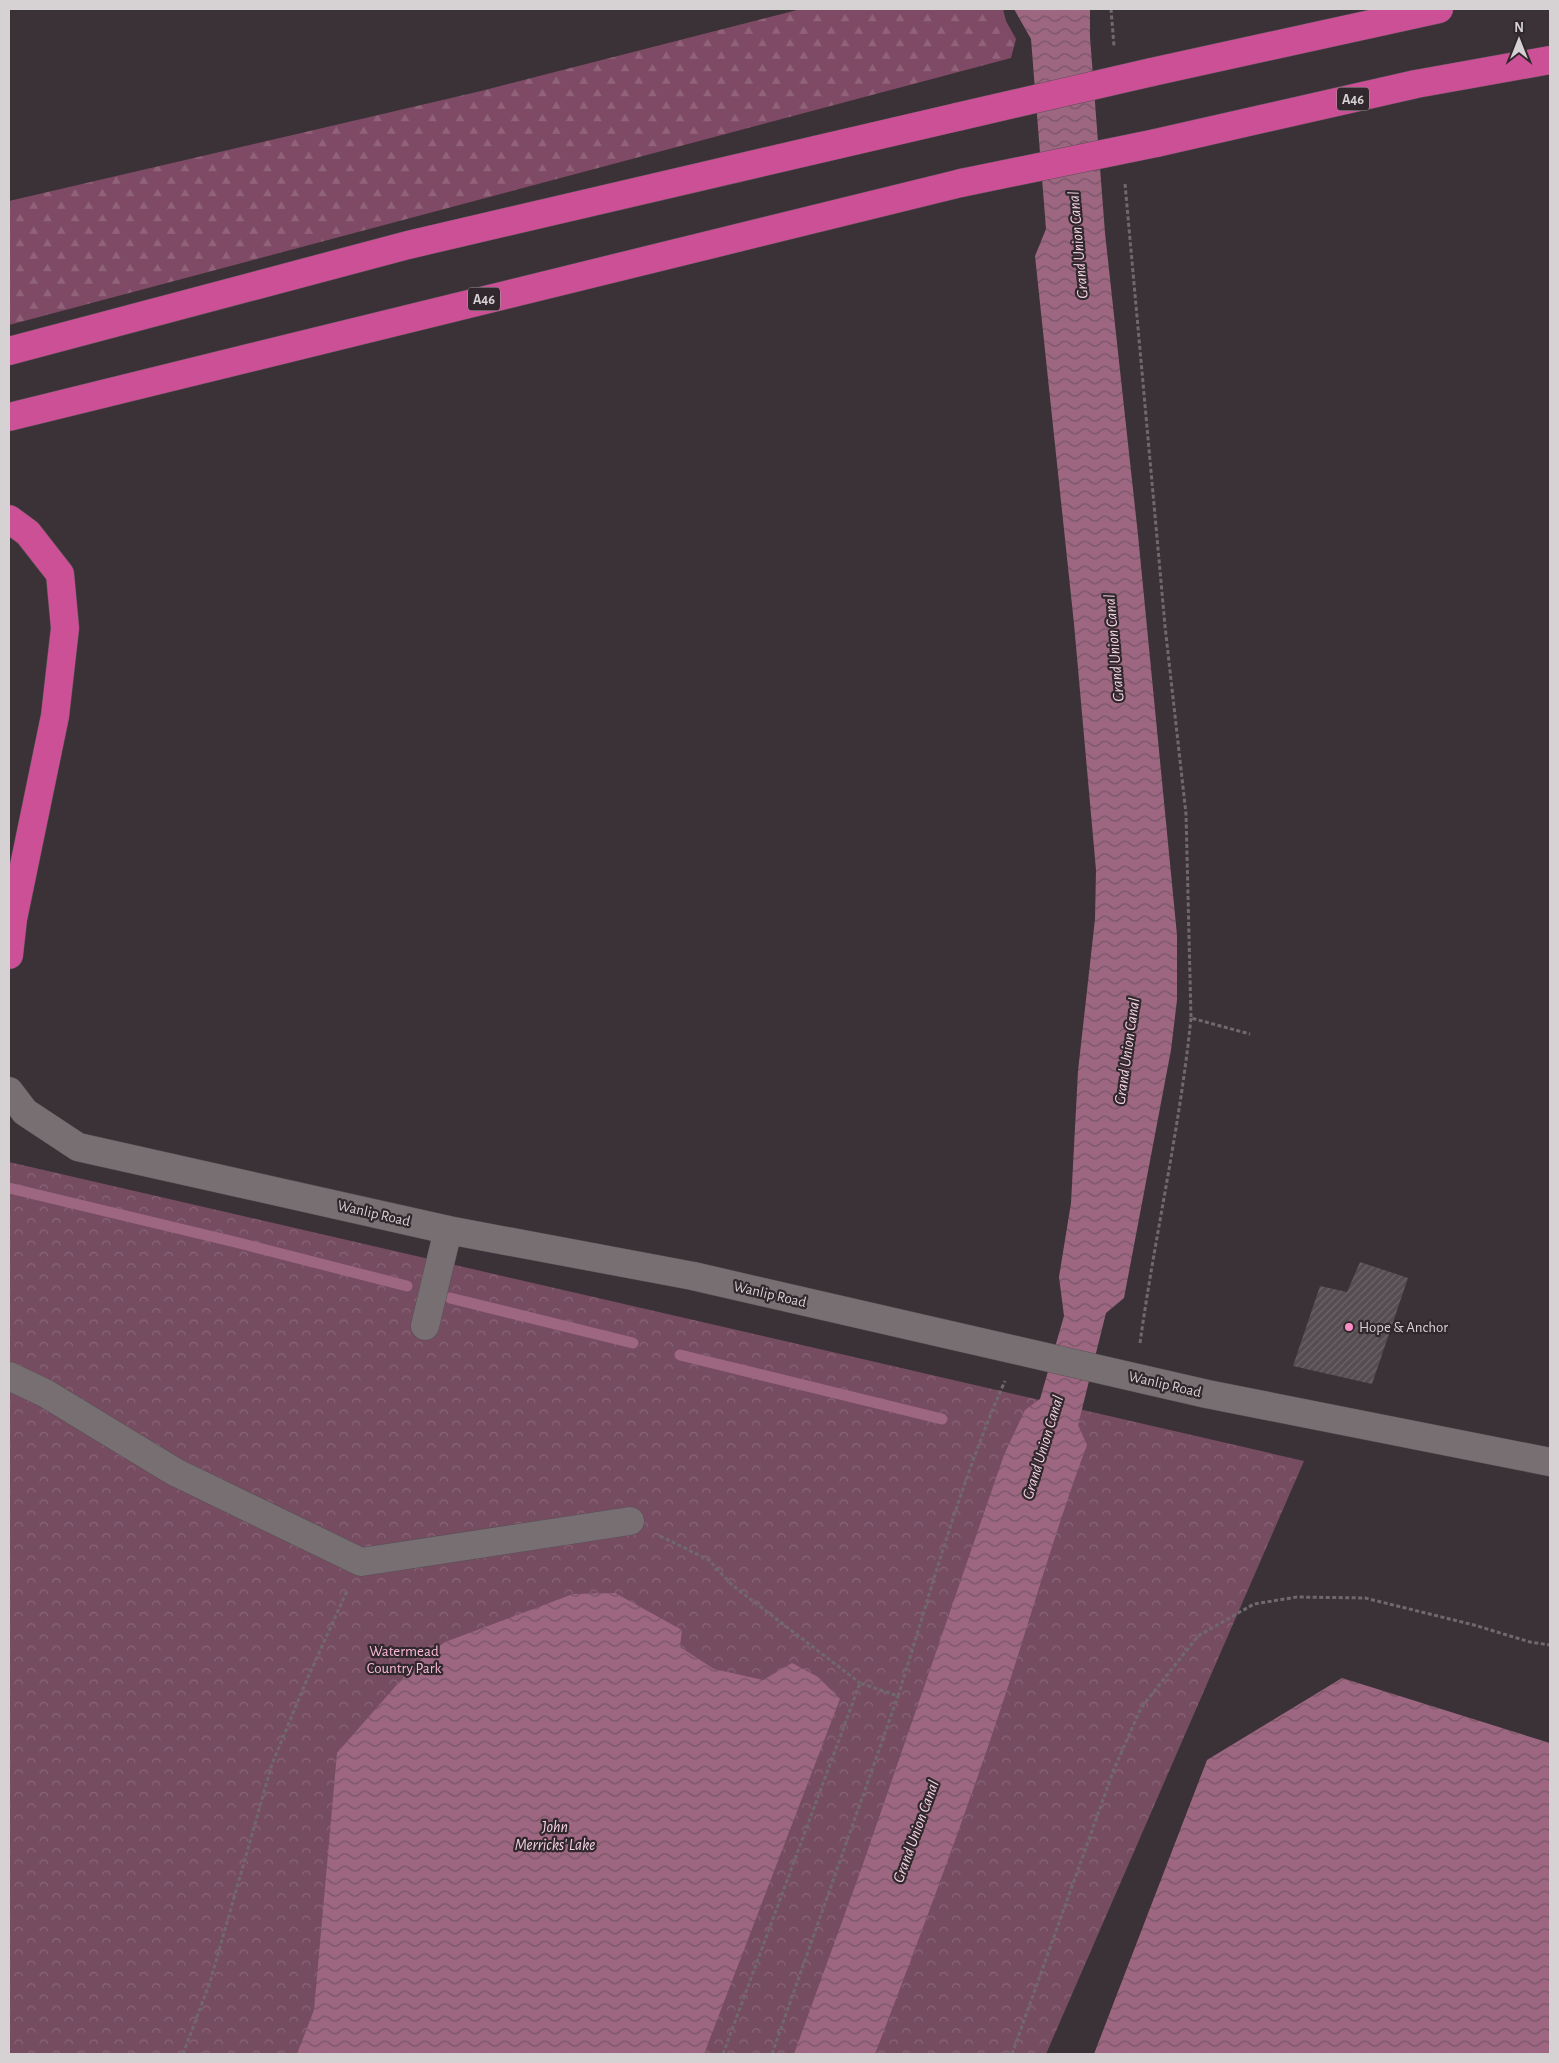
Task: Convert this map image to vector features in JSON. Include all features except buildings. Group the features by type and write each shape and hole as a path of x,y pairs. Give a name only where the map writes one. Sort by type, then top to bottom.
{"highway":[{"path":"1363,24 1408,9"},
{"path":"9,351 408,245 957,116 1363,24 1439,9"},
{"name":"A46","path":"9,417 961,182 1156,143 1416,84 1550,60"},
{"path":"9,519 28,533 60,574 65,628 55,716 13,919 9,954"}],"street":[{"name":"Wanlip Road","path":"9,1091 25,1112 78,1148 448,1230 693,1276 1207,1394 1550,1462"},
{"path":"425,1326 448,1230"},
{"path":"9,1376 45,1393 176,1472 361,1562 630,1521"}],"path":[{"path":"1111,9 1114,49"},
{"path":"1124,178 1164,617 1186,814 1191,1018 1186,1064 1148,1286 1135,1378"},
{"path":"1191,1018 1250,1034"},
{"path":"772,2054 898,1696 952,1523 986,1425 1018,1350"},
{"path":"630,1521 709,1560 732,1585 860,1683 898,1696"},
{"path":"183,2054 210,1982 272,1764 304,1684 361,1562"},
{"path":"1012,2054 1114,1768 1141,1708 1198,1636 1254,1604 1297,1597 1366,1598 1474,1624 1530,1642 1550,1645"},
{"path":"723,2054 860,1683"}],"green space":[{"path":"801,9 1003,9 1006,21 1016,39 1011,58 9,325 9,201 481,91"},
{"name":"Watermead Country Park","path":"9,1162 1304,1461 1046,2054 9,2054"}],"water":[{"name":"Grand Union Canal","path":"1014,9 1090,9 1090,37 1105,233 1138,535 1177,935 1177,1000 1171,1050 1124,1298 1106,1313 1078,1425 1087,1445 985,1757 875,2054 794,2054 863,1864 1004,1455 1025,1410 1040,1399 1064,1316 1059,1277 1071,1203 1078,1071 1095,919 1096,870 1074,624 1035,256 1046,229 1031,39"},
{"name":"John Merricks' Lake","path":"615,1593 682,1630 680,1647 714,1669 763,1680 792,1663 818,1677 840,1699 704,2054 297,2054 314,2010 337,1753 415,1664 445,1642 573,1594"},
{"path":"1342,1678 1550,1743 1550,2054 1094,2054 1207,1760"}],"waterway":[{"path":"9,1188 235,1242 407,1286"},
{"path":"450,1298 633,1343"},
{"path":"680,1355 942,1419"}],"place":[{"name":"Hope & Anchor","path":"1349,1327"}]}
